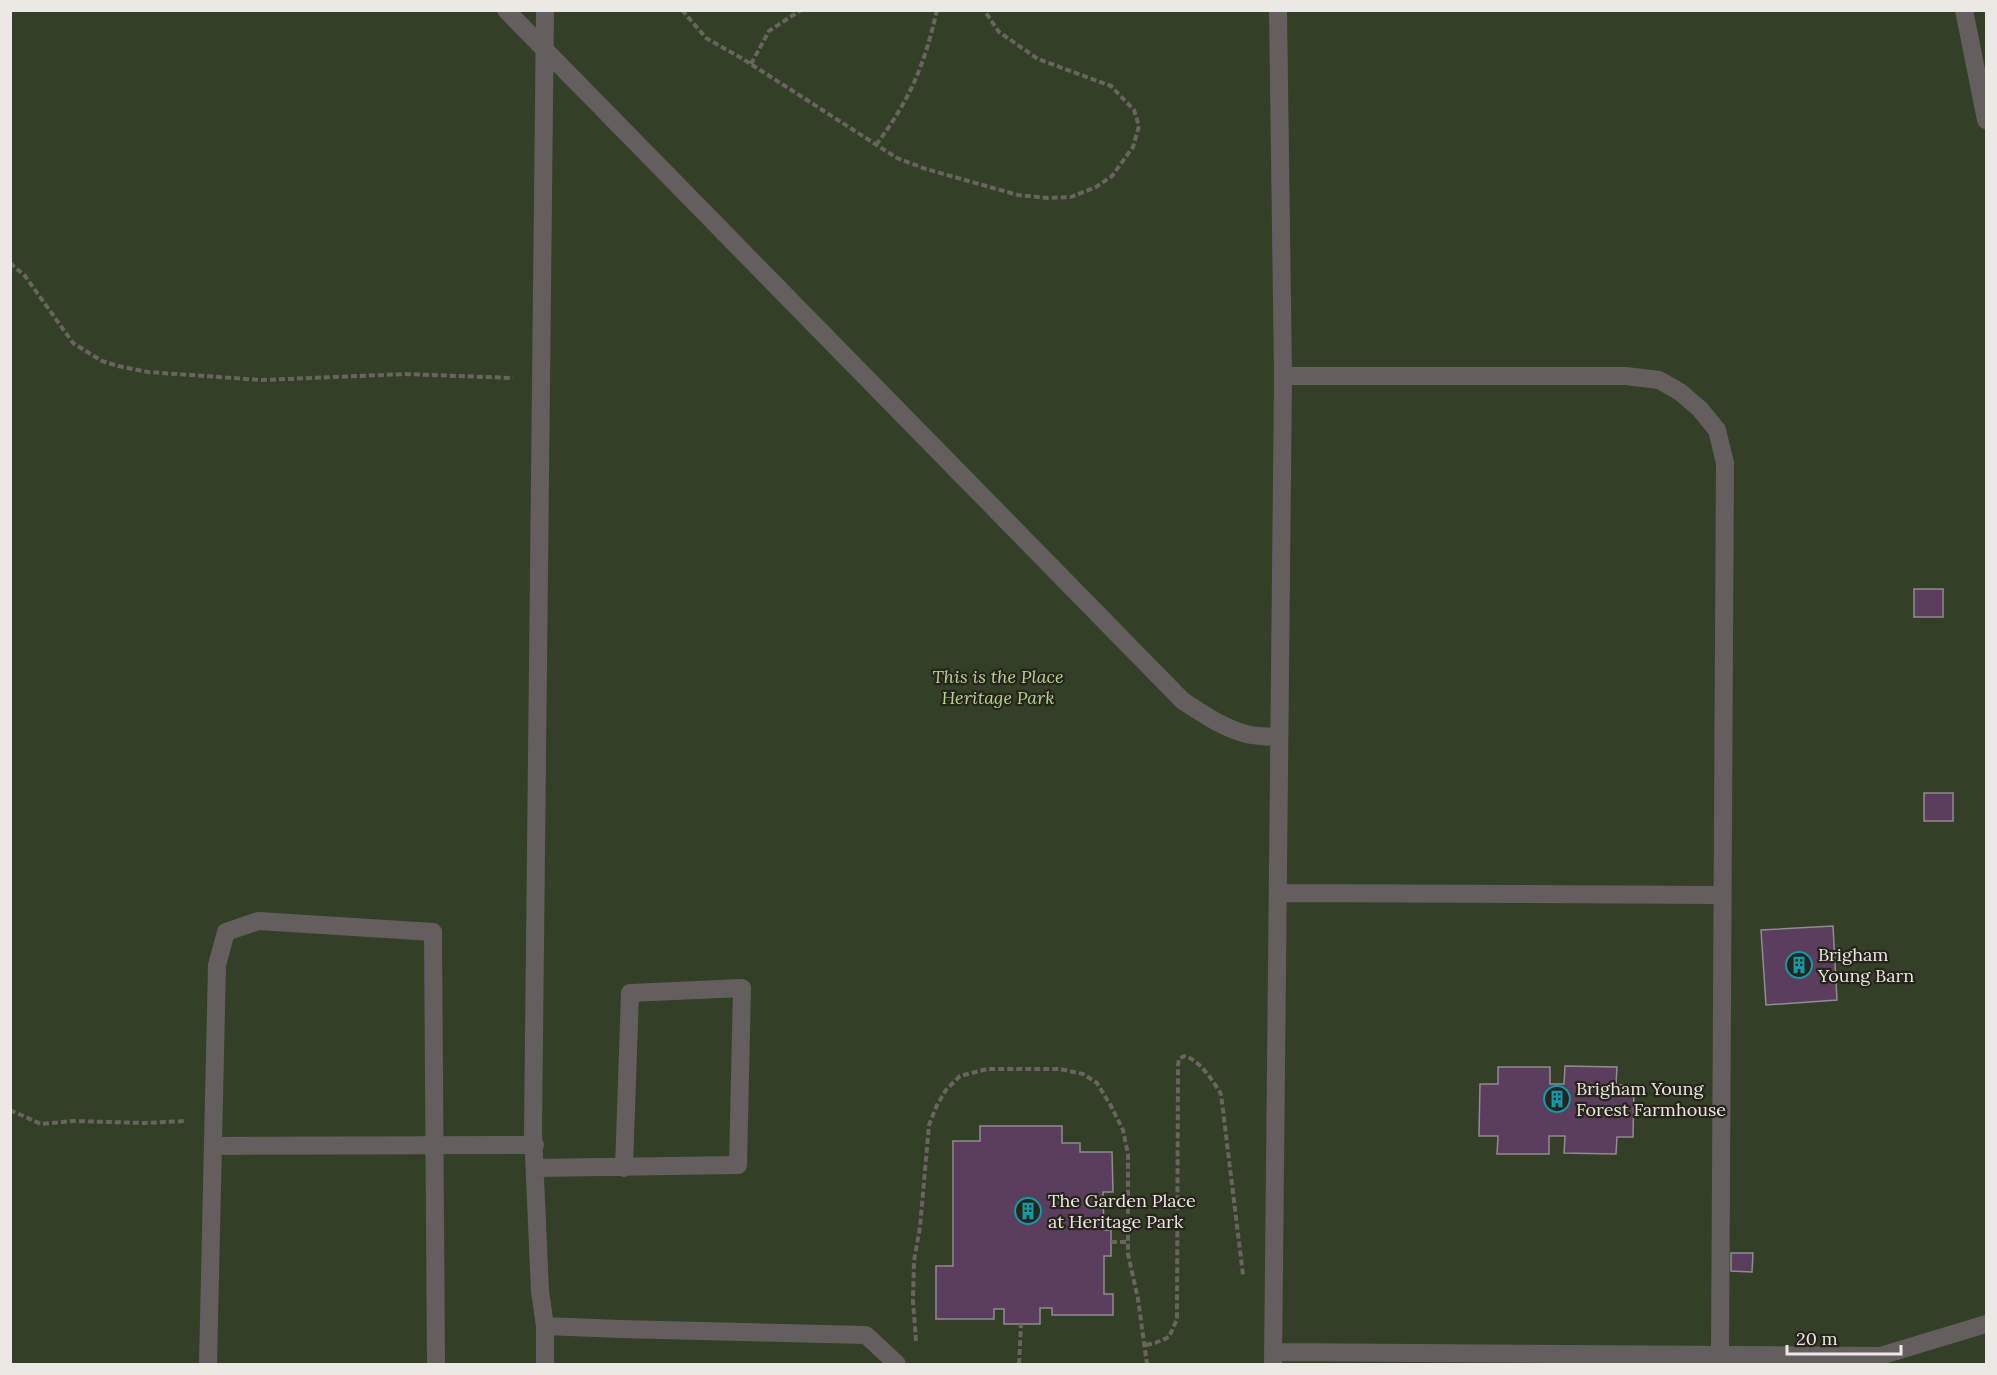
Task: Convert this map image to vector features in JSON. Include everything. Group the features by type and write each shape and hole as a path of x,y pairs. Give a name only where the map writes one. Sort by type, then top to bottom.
{"lane":[{"path":"506,10 1183,701 1229,728 1248,735 1279,737"},
{"path":"545,10 533,1112 540,1291 545,1326 546,1365"},
{"path":"1278,10 1283,376 1273,1358 1720,1354 1880,1356 1986,1324"},
{"path":"1964,10 1986,120"},
{"path":"1283,376 1626,376 1659,380 1680,392 1700,409 1717,430 1725,463 1720,1354"},
{"path":"1278,893 1722,895"},
{"path":"208,1365 217,965 226,932 258,921 433,932 436,1365"},
{"path":"535,1168 624,1168 738,1165 742,988 630,993 624,1168"},
{"path":"213,1146 535,1145"},
{"path":"545,1326 866,1335 897,1365"}],"path":[{"path":"682,10 706,38 751,64 897,158 926,169 1018,195 1048,198 1071,197 1096,188 1112,176 1133,147 1139,126 1134,110 1111,86 1038,59 999,32 984,10"},
{"path":"751,64 769,31 801,10"},
{"path":"876,145 899,114 916,80 929,46 937,10"},
{"path":"10,263 25,276 73,343 102,361 118,366 148,372 261,380 405,374 541,379"},
{"path":"1146,1345 1169,1337 1177,1319 1178,1065 1179,1059 1184,1056 1191,1057 1215,1083 1224,1103 1244,1286"},
{"path":"916,1343 913,1301 914,1261 920,1227 929,1125 946,1090 960,1076 987,1070 1060,1070 1083,1074 1097,1083 1123,1130 1128,1154 1128,1254 1146,1345 1147,1365"},
{"path":"10,1110 41,1124 73,1121 144,1123 187,1121 213,1146"},
{"path":"1111,1242 1127,1242"},
{"path":"1019,1365 1021,1324"}],"green space":[{"name":"This is the Place Heritage Park","path":"11,11 1986,11 1986,1364 11,1364"}],"building":[{"path":"1914,589 1943,589 1943,617 1914,617"},
{"path":"1924,793 1953,793 1953,821 1924,821"},
{"name":"Brigham Young Barn","path":"1833,926 1837,1000 1766,1005 1761,930"},
{"name":"Brigham Young Forest Farmhouse","path":"1565,1066 1617,1067 1616,1085 1634,1085 1633,1137 1617,1137 1616,1154 1564,1153 1565,1136 1549,1136 1549,1154 1497,1154 1498,1136 1479,1136 1480,1084 1498,1084 1498,1067 1550,1067 1550,1084 1564,1084"},
{"name":"The Garden Place at Heritage Park","path":"980,1126 1062,1126 1062,1143 1080,1143 1080,1152 1112,1152 1113,1192 1103,1192 1104,1230 1111,1230 1111,1256 1104,1256 1104,1294 1113,1294 1113,1315 1052,1315 1052,1308 1040,1308 1040,1324 1004,1324 1004,1309 994,1309 994,1319 936,1319 936,1266 953,1266 953,1141 980,1141"},
{"path":"1731,1253 1753,1253 1752,1272 1731,1271"}],"place":[{"name":"Brigham Young Barn","path":"1799,965"},
{"name":"Brigham Young Forest Farmhouse","path":"1557,1099"},
{"name":"The Garden Place at Heritage Park","path":"1028,1211"}]}
